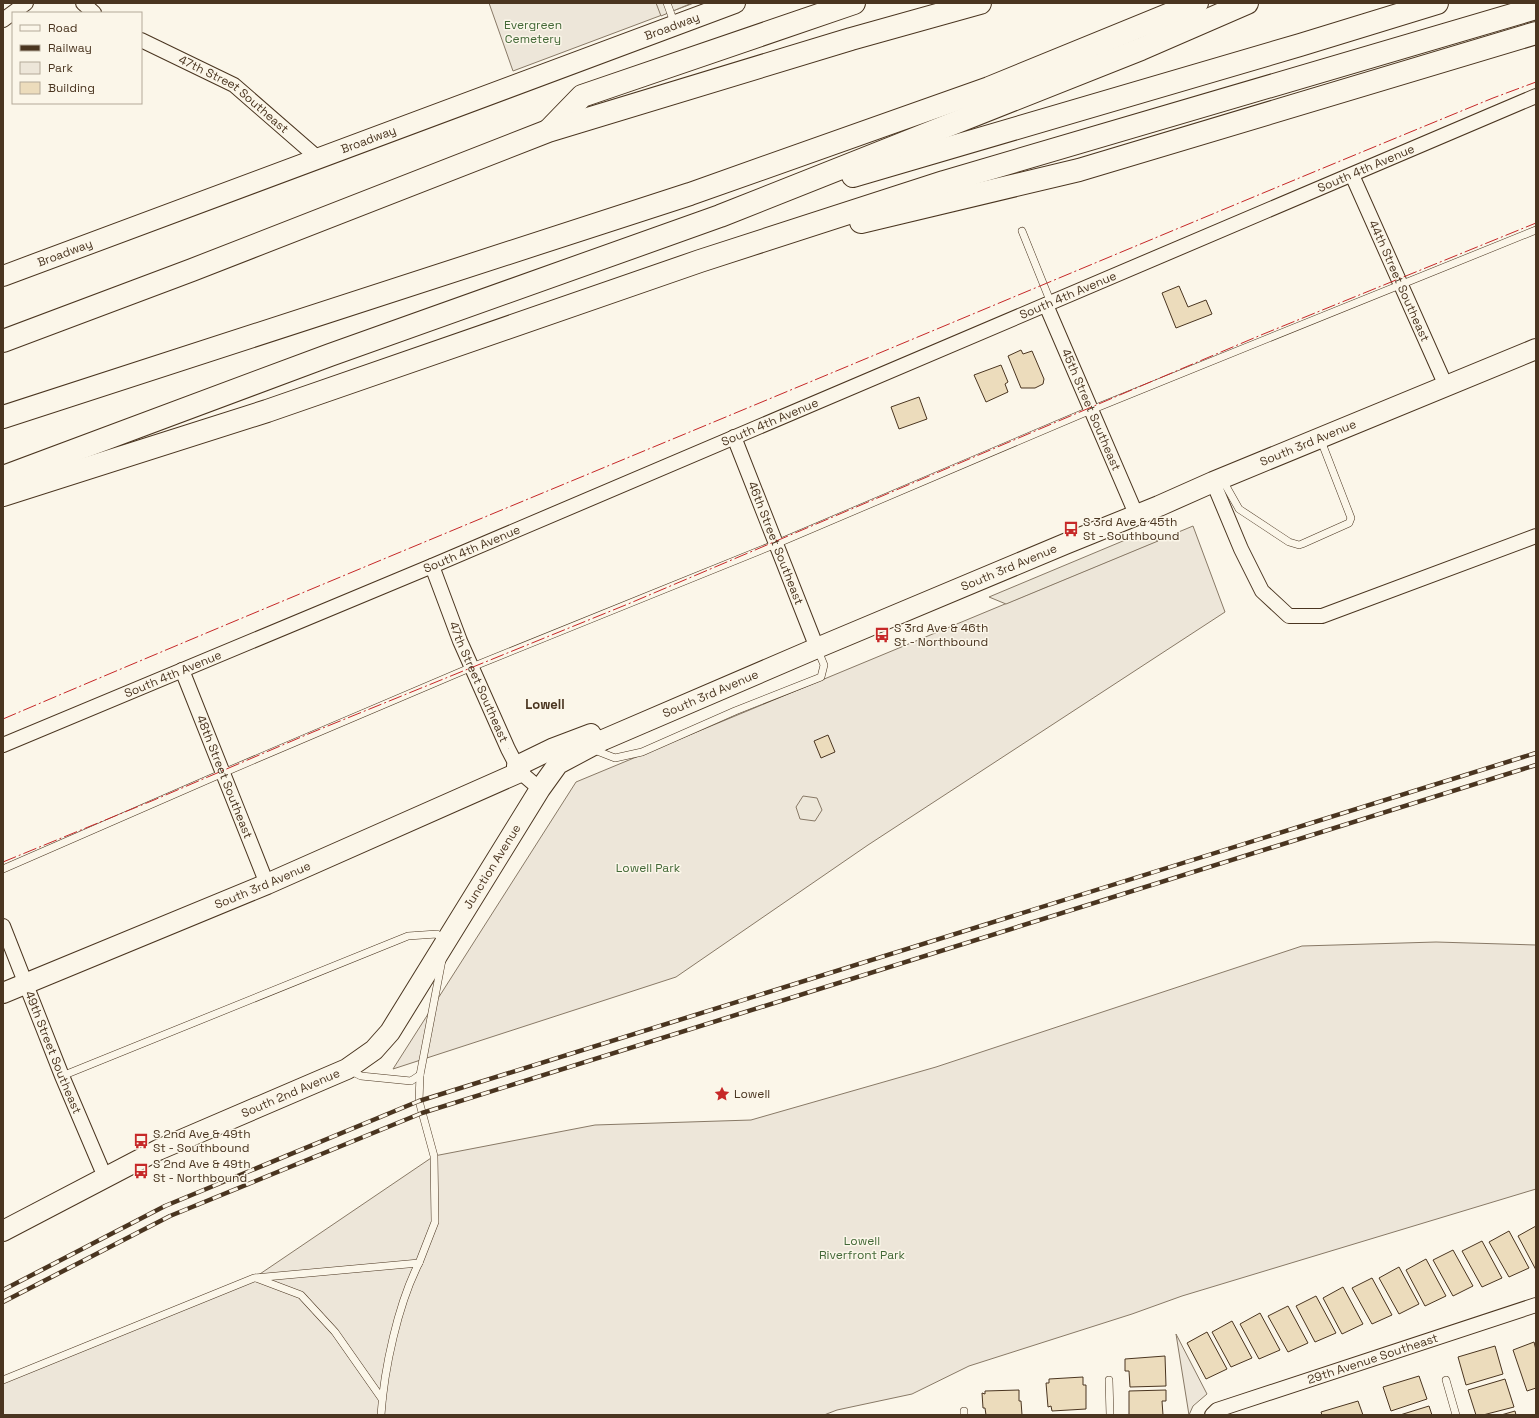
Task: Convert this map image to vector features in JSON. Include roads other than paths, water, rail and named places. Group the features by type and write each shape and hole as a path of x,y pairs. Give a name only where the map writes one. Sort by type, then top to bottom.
{"highway":[{"path":"548,131 582,96 854,3"},
{"path":"3,341 200,267 548,131 851,39 980,3"},
{"path":"3,417 698,192 989,88 1197,3"},
{"path":"3,477 330,355 720,216 1141,49 1247,3"},
{"path":"720,216 1437,3"},
{"path":"3,495 267,412 700,261 944,182 1536,8"},
{"path":"700,261 1079,170 1536,33"}],"street":[{"path":"14,12 26,3"},
{"path":"83,3 93,12"},
{"name":"Broadway","path":"3,276 735,3"},
{"path":"3,20 12,13"},
{"name":"47th Street Southeast","path":"142,40 234,85 319,159"},
{"name":"South 4th Avenue","path":"3,745 432,566 1536,96"},
{"name":"44th Street Southeast","path":"1352,175 1446,386"},
{"name":"45th Street Southeast","path":"1049,304 1091,410 1136,514"},
{"name":"South 3rd Avenue","path":"540,789 558,764 588,748 673,710 1136,514 1159,506 1217,480 1536,349"},
{"name":"46th Street Southeast","path":"734,437 817,648"},
{"path":"1217,480 1241,549 1262,590 1289,616 1322,616 1536,536"},
{"name":"47th Street Southeast","path":"432,566 460,641 518,769 540,789"},
{"name":"48th Street Southeast","path":"182,670 267,884"},
{"name":"South 3rd Avenue","path":"3,993 267,884 518,769 554,748 596,732 673,710"},
{"name":"Junction Avenue","path":"445,944 540,789"},
{"name":"49th Street Southeast","path":"3,926 62,1076 105,1178"},
{"name":"South 2nd Avenue","path":"3,1231 158,1150 347,1069 374,1050 390,1032 445,944"},
{"name":"29th Avenue Southeast","path":"1212,1415 1217,1410 1228,1406 1536,1306"}],"lane":[{"path":"667,3 675,25"},
{"path":"3,869 472,667 776,544 1091,410 1536,230"},
{"path":"1022,231 1049,304"},
{"path":"1217,480 1239,509 1289,542 1299,545 1302,544 1350,523 1351,518 1320,438"},
{"path":"588,748 616,758 642,752 736,711 821,677 824,665 817,648"},
{"path":"62,1076 408,936 437,934 445,944 420,1075 419,1101 434,1156 435,1222 410,1282 392,1344 382,1399 381,1415"},
{"path":"347,1069 361,1076 411,1081 420,1075"},
{"path":"3,1380 254,1278 419,1263"},
{"path":"254,1278 300,1296 335,1332 382,1399"},
{"path":"1109,1380 1110,1415"},
{"path":"1446,1380 1456,1415"}],"railway":[{"path":"3,1290 165,1206 419,1101 1536,753"},
{"path":"3,1302 170,1216 422,1113 1536,765"}],"place":[{"name":"S 3rd Ave & 45th St - Southbound","path":"1071,529"},
{"name":"S 3rd Ave & 46th St - Northbound","path":"882,635"},
{"name":"Lowell","path":"722,1094"},
{"name":"S 2nd Ave & 49th St - Southbound","path":"141,1141"},
{"name":"S 2nd Ave & 49th St - Northbound","path":"141,1171"}],"district":[{"name":"Lowell","path":"545,704"}],"park label":[{"name":"Evergreen Cemetery","path":"533,32"},
{"name":"Lowell Park","path":"648,868"},
{"name":"Lowell Riverfront Park","path":"862,1248"}]}
